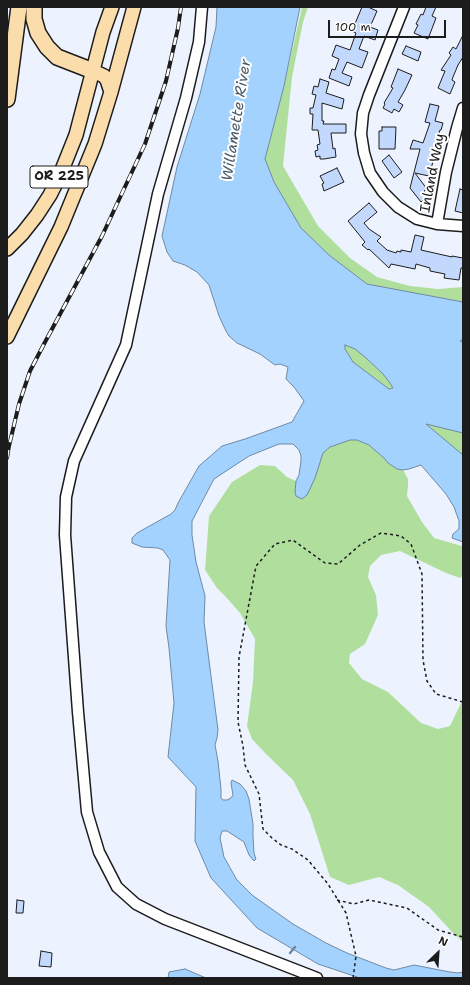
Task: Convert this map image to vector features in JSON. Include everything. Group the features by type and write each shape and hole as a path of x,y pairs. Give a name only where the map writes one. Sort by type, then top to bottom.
{"highway":[{"path":"7,99 19,7"},
{"path":"34,7 34,19 38,33 46,47 57,58 93,71"}],"main road":[{"name":"OR 225","path":"7,249 37,216 50,195 63,169 76,135 103,32 112,7"},
{"path":"7,337 60,227 95,144 134,7"},
{"path":"93,71 104,76 111,92"}],"street":[{"path":"202,7 199,42 186,98 158,194 126,345 74,461 66,497 65,535 87,812 99,852 118,887 136,904 165,919 317,978"},
{"path":"404,7 369,94 363,113 361,134 364,153 370,174 383,192 398,207 417,219 438,224 463,226"},
{"name":"Inland Way","path":"438,224 446,172 460,129 463,108"}],"path":[{"path":"353,978 356,956 346,913 328,884 308,860 292,849 281,845 264,829 259,794 245,765 238,722 239,657 256,566 275,544 287,541 293,540 325,563 338,564 360,546 381,533 401,536 411,544 422,574 423,660 426,681 436,694 463,702"},
{"path":"337,900 354,904 369,900 407,908 438,930 463,937"}],"green space":[{"path":"302,7 308,7 303,22 292,77 283,166 318,226 350,258 377,277 410,286 438,289 463,287 463,302 367,284 329,255 301,228 274,182 265,159"},
{"path":"344,345 355,349 365,357 383,374 391,383 393,388 389,389 352,362"},
{"path":"425,423 463,433 463,455 456,450"},
{"path":"350,440 357,440 369,445 388,463 397,469 403,470 408,479 407,496 422,522 434,538 463,547 463,575 460,578 400,551 381,555 370,566 368,577 376,595 378,615 365,644 350,654 349,663 362,679 388,692 421,723 438,729 450,726 463,700 463,942 429,907 398,885 379,877 349,885 330,877 310,814 293,780 252,739 247,726 253,682 255,639 240,613 217,588 205,570 209,516 232,482 260,465 275,466 287,477 296,481 295,492 319,462 323,453 330,447"}],"water":[{"name":"Willamette River","path":"217,7 300,7 284,86 265,159 274,182 301,228 329,255 367,284 463,302 463,339 460,341 463,342 463,433 426,424 463,455 463,542 452,538 453,534 459,529 459,521 454,507 446,494 421,465 403,470 397,469 388,463 369,445 357,440 350,440 330,447 323,453 315,478 307,495 302,499 296,496 295,492 301,456 299,450 293,444 279,444 249,456 214,479 192,521 192,535 196,562 205,596 204,622 218,730 215,745 221,798 223,800 227,800 233,795 232,780 240,784 246,791 249,799 253,824 254,853 256,859 254,861 249,855 244,842 227,831 222,831 220,838 224,857 237,880 252,895 293,924 326,943 386,968 394,970 414,965 450,972 463,972 463,978 360,978 318,964 257,928 211,878 195,841 196,787 168,757 174,703 166,626 170,560 163,550 158,548 142,547 132,543 132,538 137,533 171,514 175,510 199,466 222,446 292,422 304,401 286,379 288,367 280,364 275,365 260,354 237,343 229,336 219,316 209,285 197,272 185,265 173,261 167,252 162,236 177,167 200,94 216,27","holes":["345,345 355,349 383,374 393,388 389,389 353,362 345,349"]},
{"path":"185,969 206,978 168,978 169,972"}],"building":[{"path":"362,7 368,7 377,11 370,27 378,30 375,40 364,36 359,49 368,52 362,68 347,62 342,73 352,77 349,86 329,78 332,69 335,70 339,59 332,56 336,45 350,50 356,33 352,31"},
{"path":"426,7 436,7 432,16 436,18 428,39 414,33 418,25 416,24 421,14 423,15"},
{"path":"463,35 463,57 453,77 452,80 455,82 450,94 438,88 445,71 441,70 451,55 449,53 453,47 456,49"},
{"path":"406,46 421,52 418,61 402,54"},
{"path":"398,69 412,75 398,102 403,105 399,112 394,109 392,113 383,108 384,103 393,88 391,87"},
{"path":"320,79 329,82 326,93 344,99 342,109 322,103 323,124 346,124 346,133 331,133 333,149 335,148 336,157 324,159 320,159 320,156 316,157 315,151 318,150 317,145 320,144 318,130 312,130 313,114 310,114 310,108 313,108 316,95 312,94 314,86 318,87"},
{"path":"430,104 439,106 435,121 443,123 434,147 438,148 429,176 415,173 427,189 424,191 428,197 421,202 410,188 420,149 410,149 413,140 423,143 430,123 425,122"},
{"path":"382,127 396,127 395,149 379,149 379,131 382,131"},
{"path":"389,155 402,172 394,178 382,161"},
{"path":"337,168 344,182 324,191 322,184 324,183 320,176"},
{"path":"460,189 463,190 463,213 455,211"},
{"path":"369,203 377,212 364,223 369,229 381,237 377,241 387,250 396,253 397,251 401,252 401,250 411,252 415,235 424,237 421,250 463,258 463,268 461,268 459,280 444,278 445,274 430,271 430,268 416,264 415,269 391,264 389,268 369,249 368,250 362,245 365,242 348,221"},
{"path":"17,900 24,901 23,913 16,913"},
{"path":"41,951 52,953 51,967 39,966"}],"waterway":[{"path":"290,953 295,947"}],"railway":[{"path":"7,458 19,404 30,371 102,236 145,144 166,81 178,28 181,7"}]}
